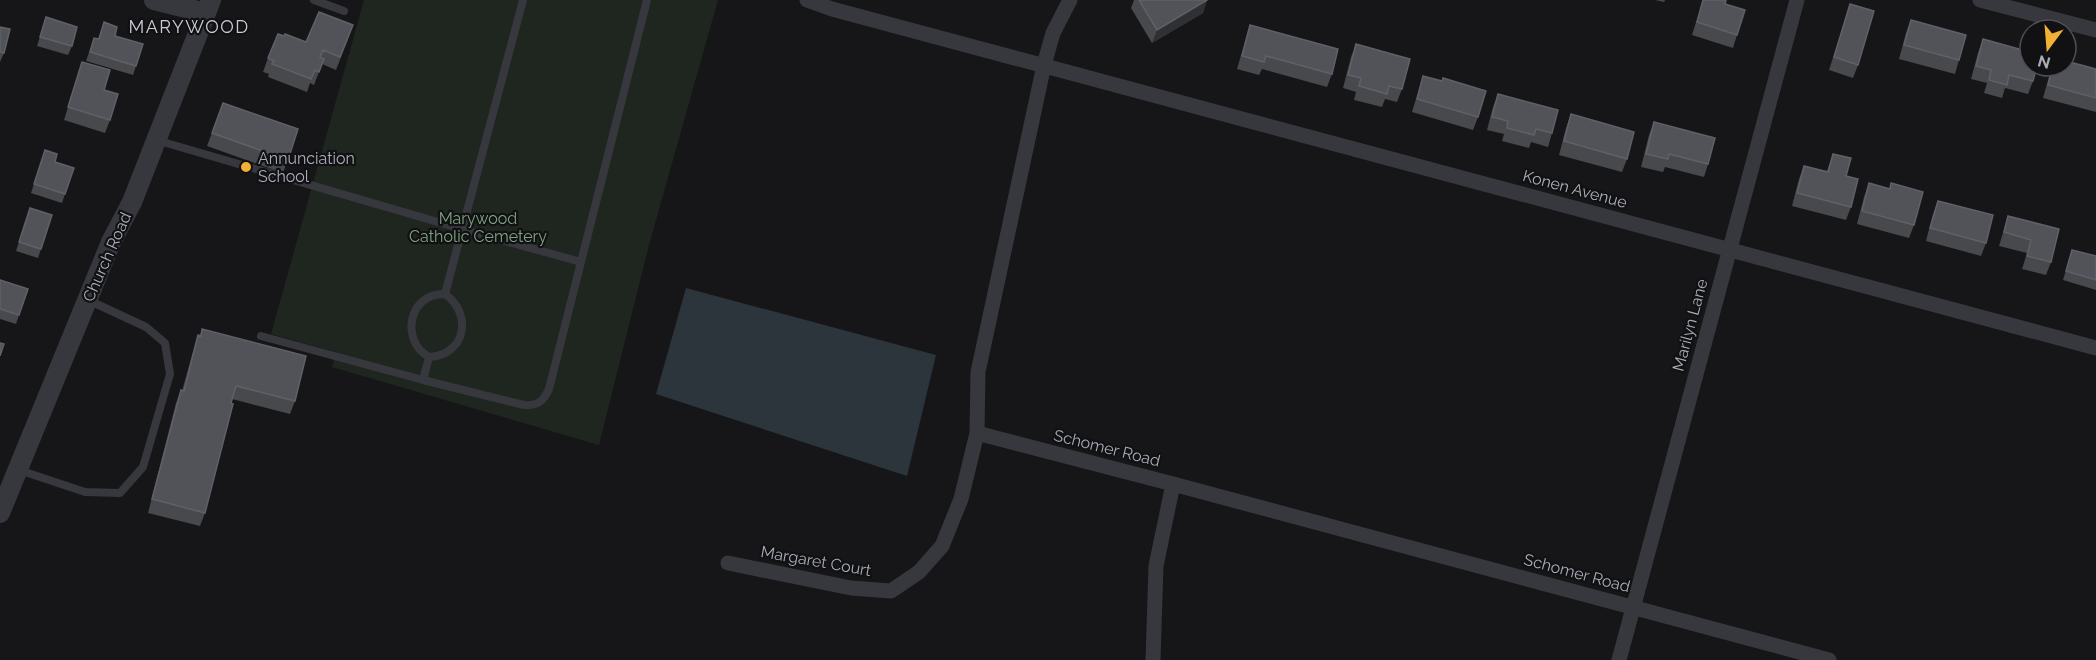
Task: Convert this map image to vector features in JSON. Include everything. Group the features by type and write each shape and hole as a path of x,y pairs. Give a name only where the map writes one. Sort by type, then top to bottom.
{"street":[{"path":"154,0 208,7"},
{"path":"807,0 832,9 1044,65"},
{"path":"977,433 978,372 1044,65 1053,33 1070,0"},
{"name":"Marilyn Lane","path":"1619,660 1797,0"},
{"path":"1980,0 2096,30"},
{"name":"Church Road","path":"0,513 111,242 132,202 208,7"},
{"name":"Konen Avenue","path":"1044,65 2096,348"},
{"name":"Schomer Road","path":"977,433 1828,660"},
{"name":"Margaret Court","path":"728,563 851,588 891,591 919,572 942,546 961,499 977,433"},
{"path":"1153,660 1156,566 1173,484"}],"lane":[{"path":"314,0 344,11"},
{"path":"445,294 523,0"},
{"path":"261,336 524,405 539,403 549,389 648,0"},
{"path":"155,140 581,262"},
{"path":"435,294 445,294 454,301 459,310 462,330 459,341 445,355 429,357 419,349 414,338 412,317 424,299 435,294"},
{"path":"17,470 85,492 120,494 143,467 170,374 165,343 146,327 87,300"},
{"path":"423,380 429,357"}],"green space":[{"name":"Marywood Catholic Cemetery","path":"364,0 718,0 649,245 599,445 332,367 336,352 271,334"}],"shaded area":[{"path":"686,288 936,355 907,476 656,394"}],"building":[{"path":"1139,0 1207,0 1157,30"},
{"path":"1703,0 1726,0 1725,4 1745,10 1737,35 1697,22"},
{"path":"1850,4 1874,11 1858,65 1834,57"},
{"path":"319,12 353,25 340,57 323,50 320,57 324,59 319,72 315,70 311,79 272,64 274,61 268,58 278,34 284,36 285,34 306,42"},
{"path":"46,17 77,27 72,46 40,37"},
{"path":"1911,20 1966,35 1959,60 1904,45"},
{"path":"104,22 117,27 115,36 143,44 136,66 90,52 94,38 99,39"},
{"path":"1250,25 1338,49 1332,74 1266,56 1264,62 1242,56"},
{"path":"0,27 10,29 4,53 0,52"},
{"path":"1983,39 2018,49 2018,77 2009,75 2007,85 1989,80 1991,70 1976,66"},
{"path":"1356,44 1410,59 1402,89 1389,86 1387,94 1359,86 1361,78 1348,75"},
{"path":"82,62 110,70 104,90 118,94 110,120 68,107"},
{"path":"2078,64 2096,69 2096,98 2048,85 2050,78 2078,78"},
{"path":"1423,76 1442,81 1443,78 1486,91 1478,117 1417,99"},
{"path":"1498,94 1558,110 1552,133 1536,129 1534,135 1507,128 1508,121 1492,117"},
{"path":"223,103 298,129 288,160 212,133"},
{"path":"1571,114 1634,132 1627,159 1564,141"},
{"path":"1654,122 1715,138 1708,164 1669,154 1668,159 1646,154"},
{"path":"45,150 57,154 55,162 74,168 65,194 34,184"},
{"path":"1833,154 1851,158 1846,176 1858,179 1851,207 1797,193 1804,166 1828,172"},
{"path":"1869,183 1890,189 1891,183 1923,192 1914,225 1862,211"},
{"path":"1938,201 1993,215 1986,243 1930,228"},
{"path":"30,208 52,215 41,249 19,242"},
{"path":"2008,216 2059,229 2051,262 2027,256 2031,240 2004,232"},
{"path":"2072,250 2096,256 2096,280 2066,271"},
{"path":"0,280 28,289 19,315 0,309"},
{"path":"202,329 306,356 295,401 236,386 205,513 152,499 181,390 184,391 198,335 201,336"},
{"path":"0,343 4,344 0,356"}],"place":[{"name":"Annunciation School","path":"246,167"}],"district":[{"name":"MARYWOOD","path":"189,26"}]}
